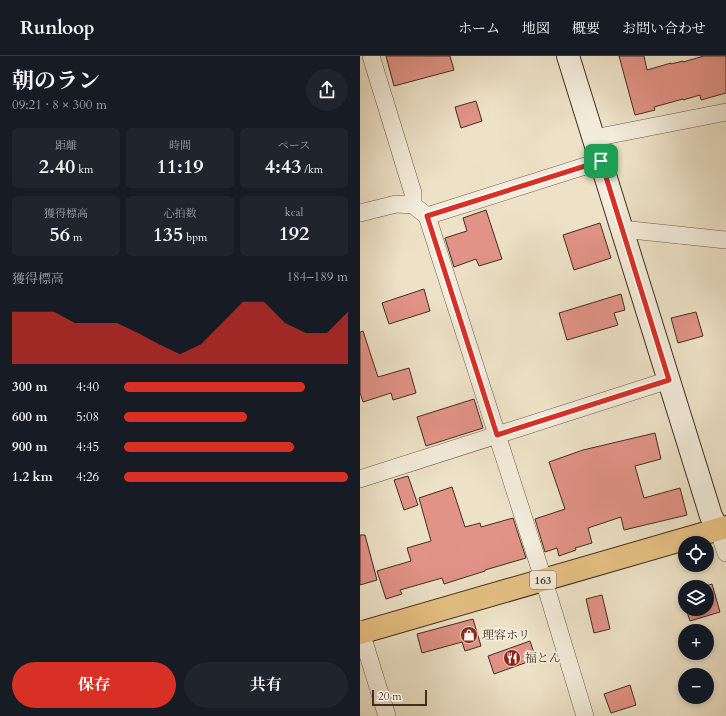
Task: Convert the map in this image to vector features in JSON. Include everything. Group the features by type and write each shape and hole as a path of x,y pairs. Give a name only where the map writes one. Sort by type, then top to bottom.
{"highway":[{"name":"163","path":"360,632 722,528"}],"street":[{"path":"371,56 413,193 413,205"},
{"path":"568,56 711,516 722,528 726,553"},
{"path":"594,138 726,112"},
{"path":"427,216 601,161"},
{"path":"360,213 396,204 413,205 427,216 585,716"},
{"path":"622,229 726,240"},
{"path":"360,478 669,380"},
{"path":"360,632 387,716"}],"building":[{"path":"386,56 450,56 454,70 394,86"},
{"path":"619,56 644,56 647,70 704,56 726,56 726,93 701,100 700,95 683,99 654,107 655,110 635,115"},
{"path":"476,101 482,121 461,128 455,107"},
{"path":"486,210 502,259 479,266 476,259 454,267 445,238 467,231 463,218"},
{"path":"600,223 611,258 574,270 563,235"},
{"path":"424,289 430,311 389,324 382,303"},
{"path":"621,294 625,310 614,313 618,325 567,340 559,313"},
{"path":"696,312 703,336 678,343 671,318"},
{"path":"363,331 378,377 409,368 416,393 393,400 391,393 363,402 360,393 360,332"},
{"path":"474,399 483,428 426,446 417,417"},
{"path":"655,433 661,459 635,466 644,498 680,488 687,515 624,530 621,517 588,528 592,543 575,548 576,550 559,556 557,548 545,552 535,519 565,509 549,462 583,450"},
{"path":"408,476 418,505 404,510 394,480"},
{"path":"452,487 465,527 480,523 481,527 513,518 526,558 444,584 442,578 400,590 402,594 386,599 377,571 411,561 407,548 431,541 419,498"},
{"path":"360,535 365,535 377,580 360,585"},
{"path":"714,591 720,612 714,614"},
{"path":"602,595 610,629 594,633 586,599"},
{"path":"688,616 707,616 690,621"},
{"path":"473,619 481,646 465,651 462,642 422,653 417,634"},
{"name":"福とん","path":"530,641 536,659 494,674 488,656"},
{"path":"630,685 636,705 611,713 604,694"}],"place":[{"name":"理容ホリ","path":"469,635"},
{"name":"福とん","path":"512,658"}],"route":[{"path":"601,161 669,380 497,435 427,216 601,161"}]}
